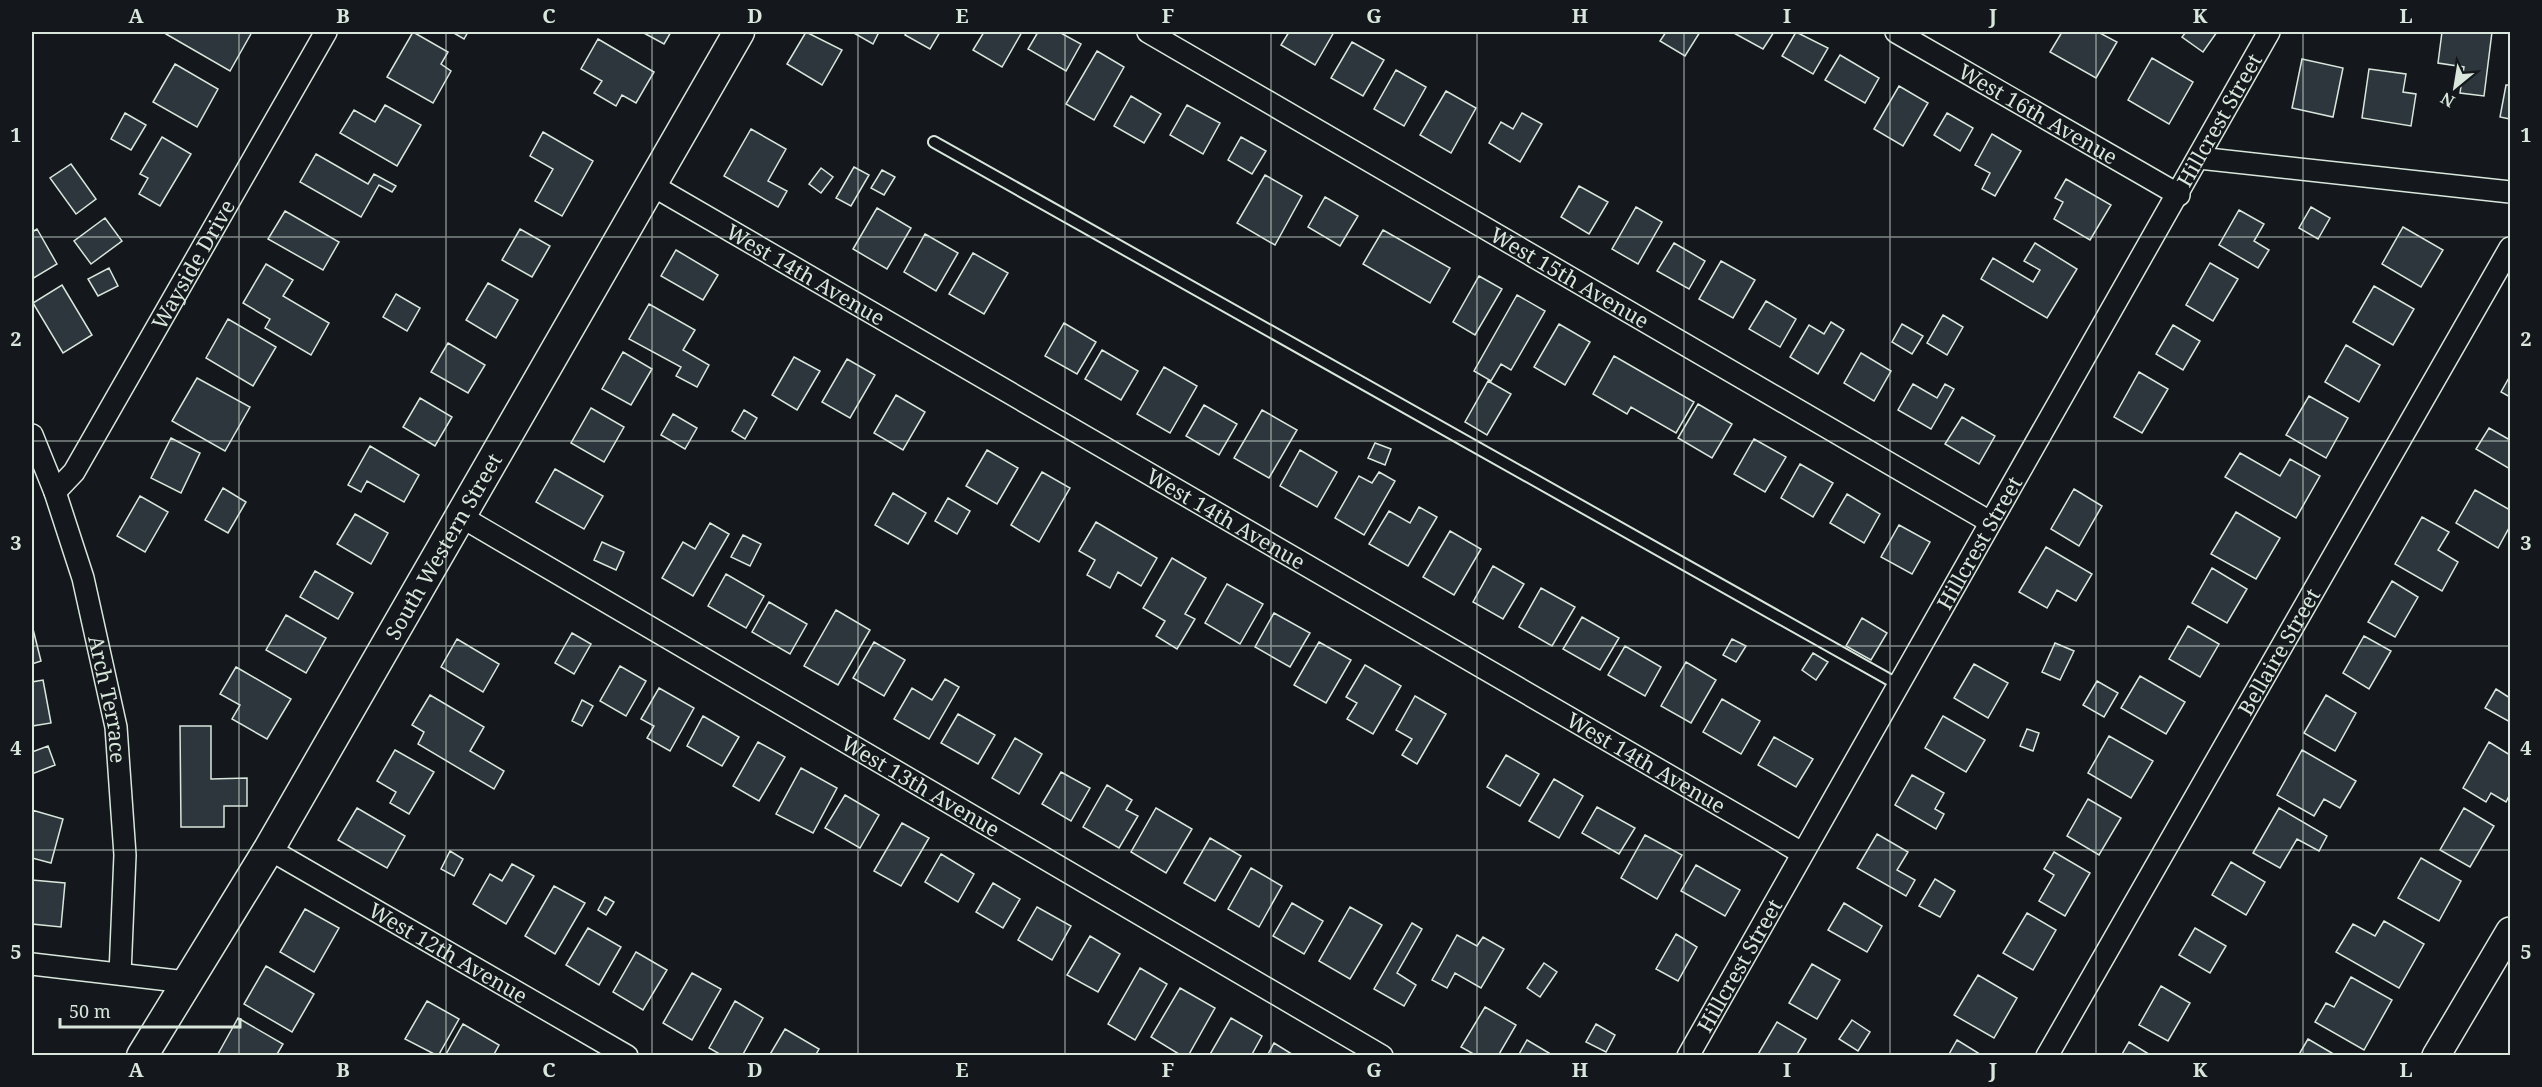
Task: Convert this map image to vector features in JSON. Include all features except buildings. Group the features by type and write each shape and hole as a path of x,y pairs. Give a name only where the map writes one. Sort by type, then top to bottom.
{"main road":[{"name":"South Western Street","path":"142,1056 269,849 739,32"}],"street":[{"name":"Wayside Drive","path":"55,492 74,472 326,32"},
{"name":"West 15th Avenue","path":"1148,32 1990,522"},
{"name":"West 16th Avenue","path":"1896,32 2179,195"},
{"name":"Hillcrest Street","path":"1688,1056 1990,522 2179,195 2269,32"},
{"path":"2199,158 2511,192"},
{"name":"West 14th Avenue","path":"650,184 1802,853"},
{"name":"Bellaire Street","path":"2048,1056 2511,248"},
{"name":"Arch Terrace","path":"32,435 55,492 84,578 116,727 125,855 120,974"},
{"name":"West 13th Avenue","path":"460,516 1382,1056"},
{"name":"West 12th Avenue","path":"269,849 627,1056"},
{"path":"2436,1056 2511,931"},
{"path":"32,964 186,981"}],"lane":[{"path":"934,142 1898,684"}]}
